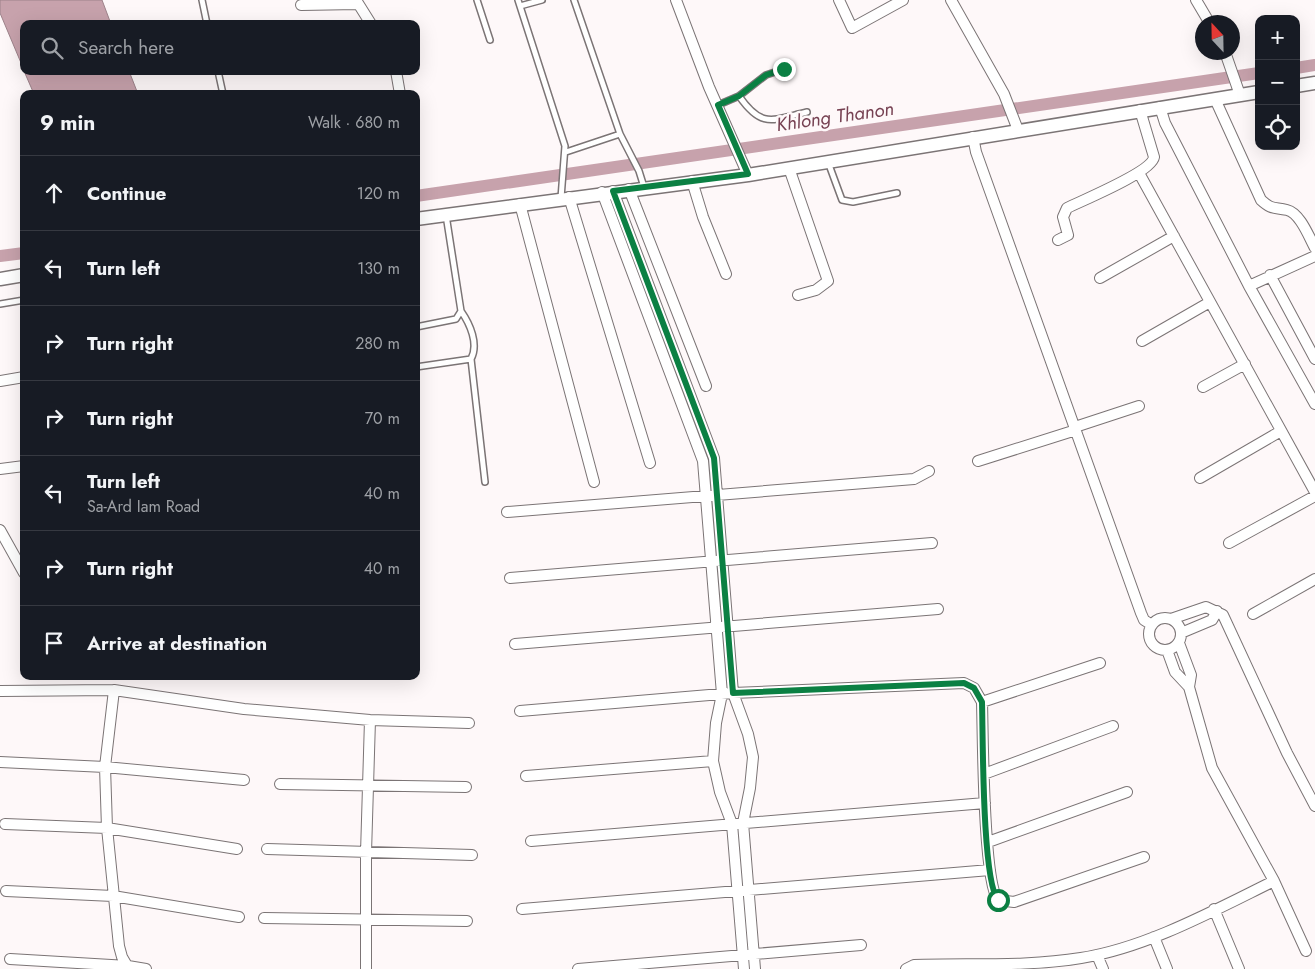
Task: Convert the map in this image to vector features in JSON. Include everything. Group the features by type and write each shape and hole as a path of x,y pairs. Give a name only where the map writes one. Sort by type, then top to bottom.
{"street":[{"path":"676,0 748,174"},
{"path":"839,0 852,28 903,0"},
{"path":"951,0 1004,94 1016,125"},
{"path":"1196,0 1205,15"},
{"path":"301,5 356,2 368,20"},
{"path":"1228,60 1239,91"},
{"path":"397,75 399,90"},
{"path":"1300,85 1315,83"},
{"path":"420,218 789,168 973,138 1016,125 1215,99 1239,91 1255,92"},
{"path":"1215,99 1262,200 1275,210 1288,210 1294,214 1315,248"},
{"path":"1160,107 1165,123 1249,286 1315,404"},
{"path":"1058,240 1068,236 1063,217 1067,208 1139,173 1152,164 1154,159 1140,110"},
{"path":"973,138 976,152 1141,613 1144,620 1152,625"},
{"path":"789,168 828,281 816,290 798,295"},
{"path":"1139,173 1315,494 1229,543"},
{"path":"692,181 703,217 726,274"},
{"path":"629,189 706,386"},
{"path":"608,192 714,458 728,627 727,693 716,723 713,760 720,792 732,824 744,969"},
{"path":"608,192 703,461 716,628 727,693 748,734 753,757 750,788 743,823 755,969"},
{"path":"565,198 650,463"},
{"path":"520,204 594,482"},
{"path":"1100,278 1174,236"},
{"path":"1249,286 1315,256"},
{"path":"1270,275 1315,359"},
{"path":"0,279 20,276"},
{"path":"1142,340 1210,302"},
{"path":"1203,387 1245,364"},
{"path":"0,381 20,378"},
{"path":"978,460 1139,406"},
{"path":"692,430 702,426"},
{"path":"1200,478 1281,431"},
{"path":"0,469 20,466"},
{"path":"507,512 914,479 929,471"},
{"path":"0,530 20,557"},
{"path":"510,578 932,543"},
{"path":"1252,614 1315,579"},
{"path":"1171,619 1206,607 1218,611 1226,620 1287,753 1312,791 1315,806"},
{"path":"515,644 938,609"},
{"path":"1167,650 1180,638 1212,620 1218,611"},
{"path":"1152,625 1164,618 1176,622 1191,676 1189,687 1212,768 1274,880 1306,950"},
{"path":"1152,625 1150,639 1160,649 1167,650"},
{"path":"1167,650 1175,672 1189,687"},
{"path":"982,702 1100,663"},
{"path":"520,710 727,693 964,683 974,688 982,702 984,803 990,870 995,896 1005,902 1014,902 1144,857"},
{"path":"0,691 114,690 244,709 370,720 469,723"},
{"path":"114,690 105,767 107,828 119,946 128,967"},
{"path":"366,969 366,853 370,720"},
{"path":"984,774 1113,726"},
{"path":"526,776 713,760"},
{"path":"0,762 105,767 244,780"},
{"path":"280,784 466,787"},
{"path":"988,842 1127,792"},
{"path":"531,841 984,803"},
{"path":"5,824 107,828 237,849"},
{"path":"266,849 472,855"},
{"path":"522,909 990,870"},
{"path":"906,969 914,964 995,966 1060,961 1097,955 1154,937 1274,880"},
{"path":"6,891 113,896 239,917"},
{"path":"1214,910 1239,969"},
{"path":"264,918 467,921"},
{"path":"1154,937 1167,969"},
{"path":"578,969 862,945"},
{"path":"1097,955 1103,969"},
{"path":"10,959 146,969"}],"lane":[{"path":"202,0 206,20"},
{"path":"477,0 490,40"},
{"path":"518,0 566,152 562,185 565,198"},
{"path":"520,6 542,0"},
{"path":"574,0 620,134 639,171 644,187"},
{"path":"718,105 739,96 766,75 784,69"},
{"path":"219,75 222,90"},
{"path":"739,96 749,110 758,118 770,120 807,112"},
{"path":"566,152 620,134"},
{"path":"828,161 842,200 853,202 897,193"},
{"path":"446,215 461,311 469,323 474,344 474,353 471,359 485,482"},
{"path":"0,304 20,301"},
{"path":"420,326 456,319 461,311"},
{"path":"420,366 471,359"}],"shaded area":[{"path":"0,0 102,0 110,20 20,20 20,60 0,13"},
{"path":"26,75 131,75 136,90 32,90"}],"waterway":[{"name":"Khlong Thanon","path":"1300,67 1315,65"},
{"name":"Khlong Thanon","path":"420,195 1255,74"},
{"name":"Khlong Thanon","path":"0,256 20,254"}],"route":[{"path":"784,69 766,75 739,96 718,105 748,174 613,191 714,458 733,693 964,683 974,688 982,702 984,803 990,870 995,896 998,900"}]}
